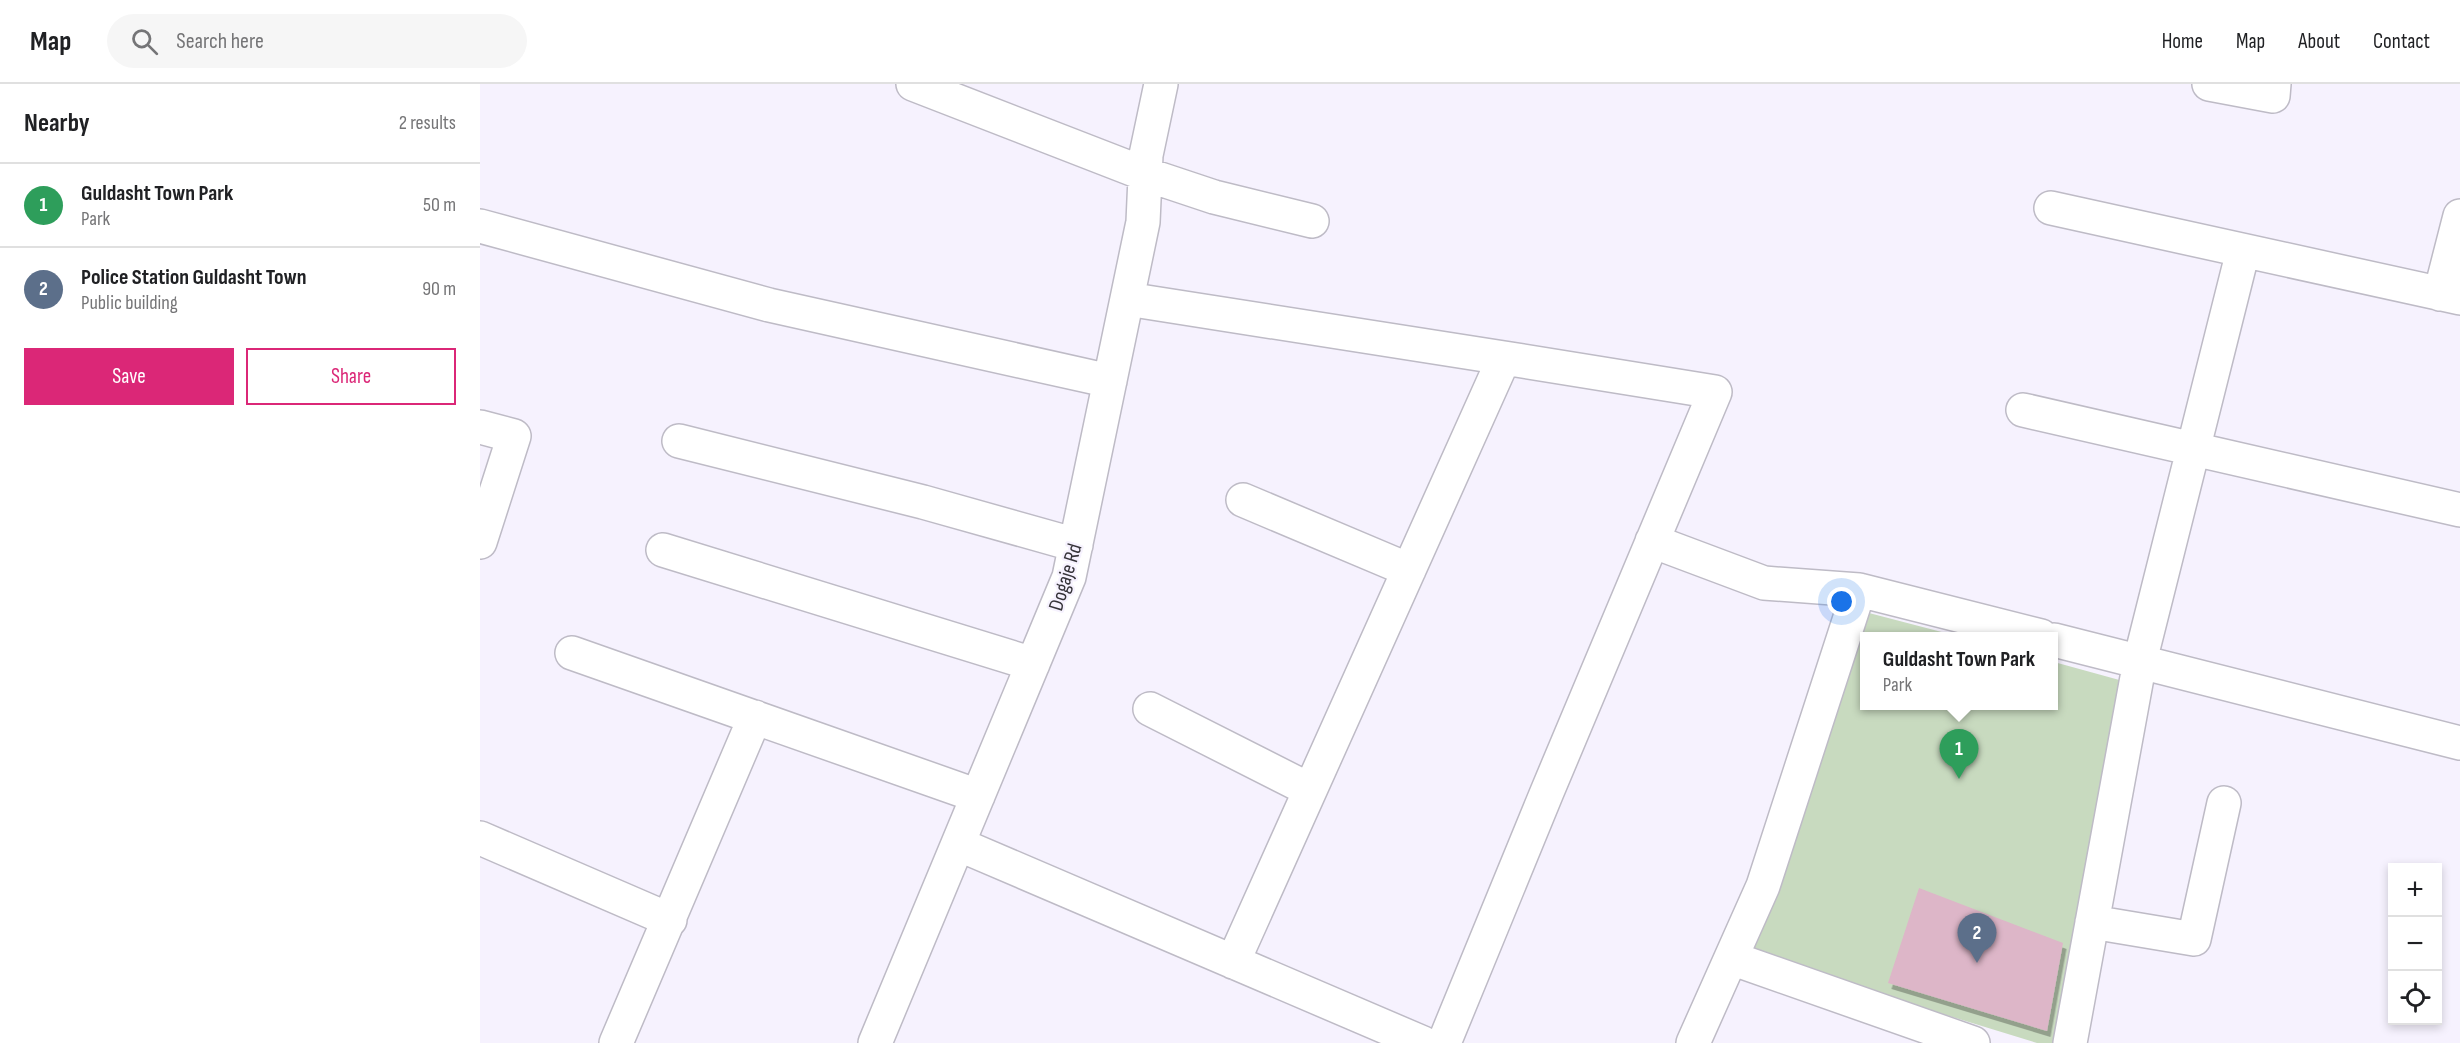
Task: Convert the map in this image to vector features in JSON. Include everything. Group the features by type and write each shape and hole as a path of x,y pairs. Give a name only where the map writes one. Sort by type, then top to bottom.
{"street":[{"path":"913,84 1145,174 1214,197 1312,221"},
{"name":"Dogaje Rd","path":"875,1043 1070,577 1143,222 1146,155 1161,84"},
{"path":"2209,84 2273,96 2274,84"},
{"path":"2051,208 2450,296 2460,216"},
{"path":"480,226 769,305 1110,381"},
{"path":"2070,1043 2140,661 2243,251"},
{"path":"1127,300 1715,392 1444,1043"},
{"path":"1233,962 1504,358"},
{"path":"2023,410 2460,510"},
{"path":"480,427 513,436 480,542"},
{"path":"679,441 923,502 1076,545"},
{"path":"1243,500 1409,570"},
{"path":"1652,542 1764,583 1859,590 2025,632"},
{"path":"663,550 1033,664"},
{"path":"1693,1043 1763,886 1859,590"},
{"path":"2058,641 2460,743"},
{"path":"572,653 978,796"},
{"path":"1150,709 1310,790"},
{"path":"616,1043 755,717"},
{"path":"2092,922 2194,939 2224,803"},
{"path":"480,838 670,920"},
{"path":"958,844 1423,1043"},
{"path":"1731,958 1973,1043"}],"green space":[{"path":"1869,613 1942,632 1862,632"},
{"path":"1860,638 1860,710 2058,710 2058,663 2123,681 2057,1043 2037,1043 1907,1003 1749,948"}],"building":[{"path":"1919,888 2063,943 2047,1031 1888,983"}],"place":[{"name":"Guldasht Town Park","path":"1959,779"},
{"name":"Police Station Guldasht Town","path":"1977,963"}]}
